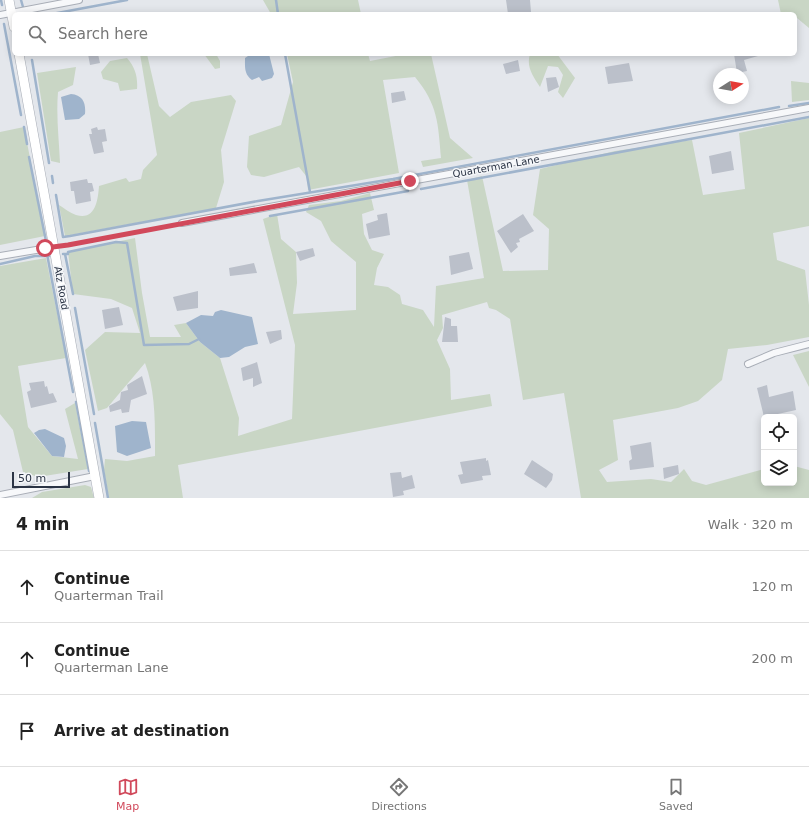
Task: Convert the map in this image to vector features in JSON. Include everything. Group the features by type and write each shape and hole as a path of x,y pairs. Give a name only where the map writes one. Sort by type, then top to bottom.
{"street":[{"path":"0,15 12,13 9,0"},
{"path":"17,12 79,0"},
{"name":"Atz Road","path":"19,56 99,498"},
{"name":"Quarterman Lane","path":"182,223 809,108"},
{"path":"0,256 54,247"},
{"path":"748,364 774,353 809,344"},
{"path":"0,495 95,476"}],"path":[{"path":"54,247 182,223"}],"green space":[{"path":"263,0 358,0 361,12 270,12"},
{"path":"778,0 809,0 809,28 797,18 797,12 781,12"},
{"path":"140,56 147,56 159,106 170,117 191,102 231,95 236,101 221,150 224,182 216,208 65,236 59,205 76,215 88,215 95,208 99,186 126,178 129,182 141,179 143,170 157,155"},
{"path":"205,56 217,56 220,61 220,68 215,69"},
{"path":"287,56 369,56 370,61 396,56 431,56 450,138 473,158 423,167 421,161 441,158 440,146 438,124 433,106 423,87 415,77 383,80 399,173 308,190 307,177 299,167 264,177 251,175 247,167 249,136 281,125 293,82"},
{"path":"530,56 558,56 575,78 563,98 558,92 563,75 558,67 548,66 540,87 533,75"},
{"path":"127,58 135,72 137,89 120,91 118,83 103,79 101,72 110,61"},
{"path":"76,67 73,85 58,92 57,119 60,163 51,161 37,73"},
{"path":"791,81 809,83 809,100 792,102"},
{"path":"809,118 809,226 773,233 777,260 805,270 809,305 809,337 767,345 728,349 722,380 698,401 678,408 613,420 618,460 599,470 607,482 651,479 671,482 684,469 692,481 706,485 761,470 761,486 797,486 797,467 809,470 809,498 581,498 564,393 523,400 510,319 496,310 489,308 487,302 442,315 443,328 437,340 450,369 451,400 490,394 492,406 178,465 183,498 109,498 104,470 105,459 127,461 155,456 153,397 149,374 145,363 107,408 98,411 85,350 105,332 140,333 132,308 111,299 73,294 68,252 135,238 142,293 150,337 181,337 174,325 186,323 200,342 220,358 239,418 238,436 292,419 295,345 263,219 277,214 281,239 296,252 297,283 293,314 356,310 356,262 331,241 321,221 306,212 309,205 341,201 370,193 374,210 362,214 364,234 372,250 384,254 377,268 374,285 388,287 400,295 402,304 423,310 434,327 436,286 484,278 467,180 482,176 503,271 548,270 549,229 533,215 540,169 615,151 692,140 703,195 745,189 739,133"},
{"path":"24,127 45,236 0,245 0,132"},
{"path":"46,258 66,358 18,366 28,427 52,456 78,459 65,409 75,403 88,469 38,477 23,472 13,430 0,414 0,266"},
{"path":"809,351 809,387 793,355"},
{"path":"85,485 91,487 94,498 32,498 42,492"}],"water":[{"path":"248,56 270,56 274,74 272,78 262,81 259,77 252,80 249,78 246,70 245,58"},
{"path":"71,94 78,96 83,100 85,114 79,119 65,120 61,97"},
{"path":"221,310 252,317 258,344 245,347 229,357 220,358 200,342 186,323 201,315 213,316 215,312"},
{"path":"132,421 146,422 151,448 127,456 117,452 115,426"},
{"path":"45,429 64,438 66,446 64,457 52,456 34,433"}],"building":[{"path":"506,0 530,0 531,12 508,12"},
{"path":"88,56 98,56 100,63 90,65"},
{"path":"734,56 758,56 744,60 746,68 736,68"},
{"path":"518,60 520,71 506,74 503,64"},
{"path":"629,63 633,81 608,84 605,67"},
{"path":"556,77 559,87 548,92 546,78"},
{"path":"404,91 406,100 392,103 391,93"},
{"path":"97,127 98,130 105,129 107,141 102,142 104,152 94,154 89,134 92,134 91,129"},
{"path":"731,151 734,170 712,174 709,156"},
{"path":"87,179 88,183 92,183 94,191 90,192 91,201 76,204 74,191 71,191 70,182"},
{"path":"387,213 390,235 369,239 366,224 378,220 377,215"},
{"path":"523,214 534,231 519,239 520,242 516,243 518,247 511,253 497,231"},
{"path":"313,248 315,256 300,261 296,252"},
{"path":"469,252 473,269 451,275 449,256"},
{"path":"254,263 257,273 230,276 229,268"},
{"path":"198,291 198,308 177,311 173,297"},
{"path":"119,307 123,325 105,329 102,310"},
{"path":"445,317 451,319 451,326 457,326 458,342 442,342"},
{"path":"281,330 282,339 270,344 266,332"},
{"path":"257,362 262,383 253,387 253,378 243,381 241,368"},
{"path":"142,376 147,394 131,400 129,412 122,413 121,409 110,412 109,406 120,400 121,392 128,390 127,385"},
{"path":"44,381 45,387 47,386 49,394 53,393 57,402 31,408 27,392 31,390 29,383"},
{"path":"767,385 769,397 793,391 796,410 778,414 763,414 757,388"},
{"path":"651,442 654,467 630,470 629,461 632,459 630,446"},
{"path":"486,458 486,461 488,460 491,475 482,476 483,480 461,484 458,475 463,474 460,462"},
{"path":"532,460 553,474 552,480 546,488 524,474"},
{"path":"678,465 679,474 664,479 663,468"},
{"path":"401,472 402,478 412,475 415,488 403,491 404,495 393,497 390,473"}],"waterway":[{"path":"1,0 2,5"},
{"path":"21,0 23,7"},
{"path":"63,12 127,0"},
{"path":"276,0 278,12"},
{"path":"4,24 21,115"},
{"path":"285,56 310,192"},
{"path":"32,60 49,163"},
{"path":"789,106 809,103"},
{"path":"56,195 63,237 258,201 393,179 779,107"},
{"path":"421,189 809,117"},
{"path":"24,127 27,144"},
{"path":"29,157 46,241"},
{"path":"52,176 53,183"},
{"path":"270,216 408,191"},
{"path":"63,254 116,242 127,243 144,345 189,344 199,339"},
{"path":"47,254 73,392"},
{"path":"65,254 73,294"},
{"path":"0,264 35,256 49,256"},
{"path":"75,308 94,414"},
{"path":"76,402 89,471"},
{"path":"95,423 108,498"}],"route":[{"path":"45,248 68,245 410,181"}]}
